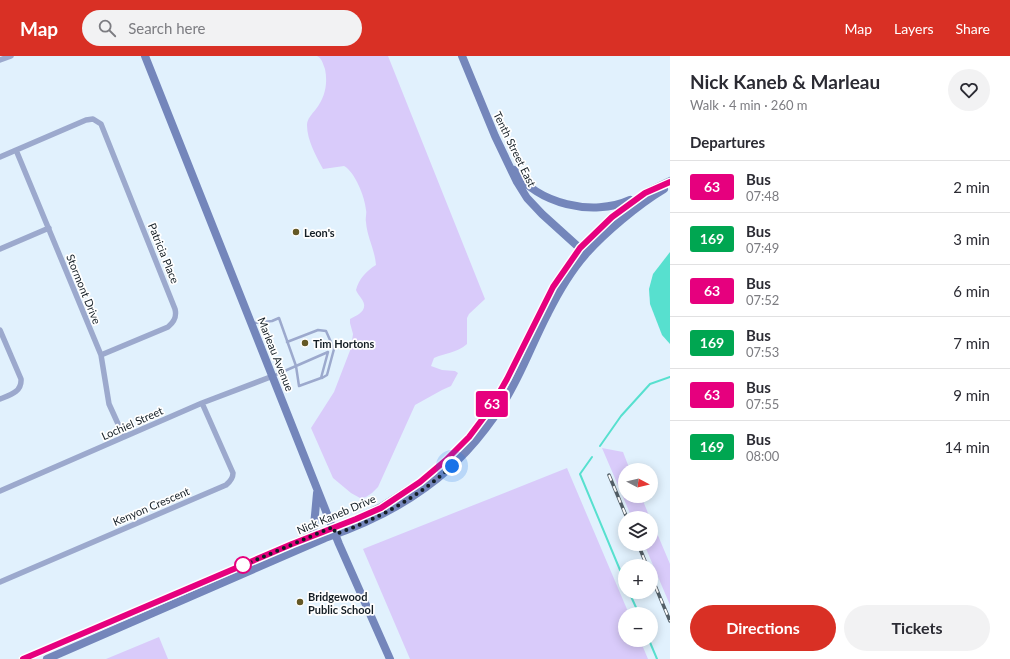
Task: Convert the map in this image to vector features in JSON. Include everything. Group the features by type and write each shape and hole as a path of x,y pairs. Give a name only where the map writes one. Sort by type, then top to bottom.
{"street":[{"path":"0,60 10,56"},
{"name":"Marleau Avenue","path":"145,56 339,544 390,659"},
{"name":"Tenth Street East","path":"462,56 495,136 517,182 527,198 542,214 583,251"},
{"name":"Patricia Place","path":"16,150 86,120 96,120 101,124 176,314 175,320 168,327 101,356"},
{"path":"0,157 16,150"},
{"name":"Stormont Drive","path":"16,150 101,356 109,404 124,437"},
{"path":"504,156 516,173 532,187 548,198 566,204 598,208 622,204 645,193"},
{"name":"Nick Kaneb Drive","path":"47,659 334,531 381,508 426,478 469,437 490,409 507,379 553,287 612,217 645,193 670,182"},
{"name":"Nick Kaneb Drive","path":"583,251 631,213 670,185"},
{"path":"0,249 48,228"},
{"path":"0,330 21,382 17,391 0,399"},
{"name":"Lochiel Street","path":"0,491 202,403 273,376"},
{"name":"Kenyon Crescent","path":"0,582 231,482 233,472 202,403"},
{"path":"306,538 314,526 318,491"},
{"name":"Nick Kaneb Drive","path":"23,659 306,538 334,531"}],"lane":[{"path":"251,323 272,321 279,318 287,342 296,366 300,386 327,375 334,349 326,331 318,330 287,342"},
{"path":"273,376 328,352 321,378"}],"shaded area":[{"path":"317,56 388,56 485,299 469,314 467,318 467,344 455,351 434,358 431,366 458,373 451,386 415,405 378,487 366,497 360,498 351,493 333,478 311,428 334,392 351,348 353,334 350,319 362,312 364,309 363,302 356,290 357,286 363,276 376,265 367,228 366,212 362,192 356,179 344,166 323,169 312,148 307,131 308,121 322,100 326,85 325,69 321,60"},
{"path":"670,252 670,344 662,335 650,304 649,289 653,274"},
{"path":"602,448 623,452 627,463 618,463 618,485"},
{"path":"567,468 618,588 618,599 623,599 626,607 618,607 618,647 643,647 648,659 410,659 363,549"},
{"path":"626,503 644,503 647,511 629,511"},
{"path":"658,536 670,564 670,605 658,577 658,559 650,559 647,551 658,551"},
{"path":"159,637 168,659 106,659"}],"waterway":[{"path":"600,446 621,416 650,384 670,377"},
{"path":"592,457 580,474 618,565"},
{"path":"632,599 636,607"},
{"path":"652,647 657,659"}],"railway":[{"path":"609,475 624,511"},
{"path":"641,551 644,559"},
{"path":"658,593 670,621"}],"bus line":[{"name":"63","path":"23,659 292,544 356,519 381,508 404,494 446,460 469,437 490,409 507,379 553,287 580,248 612,217 645,193 670,182"}],"place":[{"name":"Leon's","path":"296,232"},
{"name":"Tim Hortons","path":"305,343"},
{"name":"Bridgewood Public School","path":"300,602"}],"route":[{"path":"243,565 237,568 333,527 336,534 384,514 436,481 452,466"}]}
